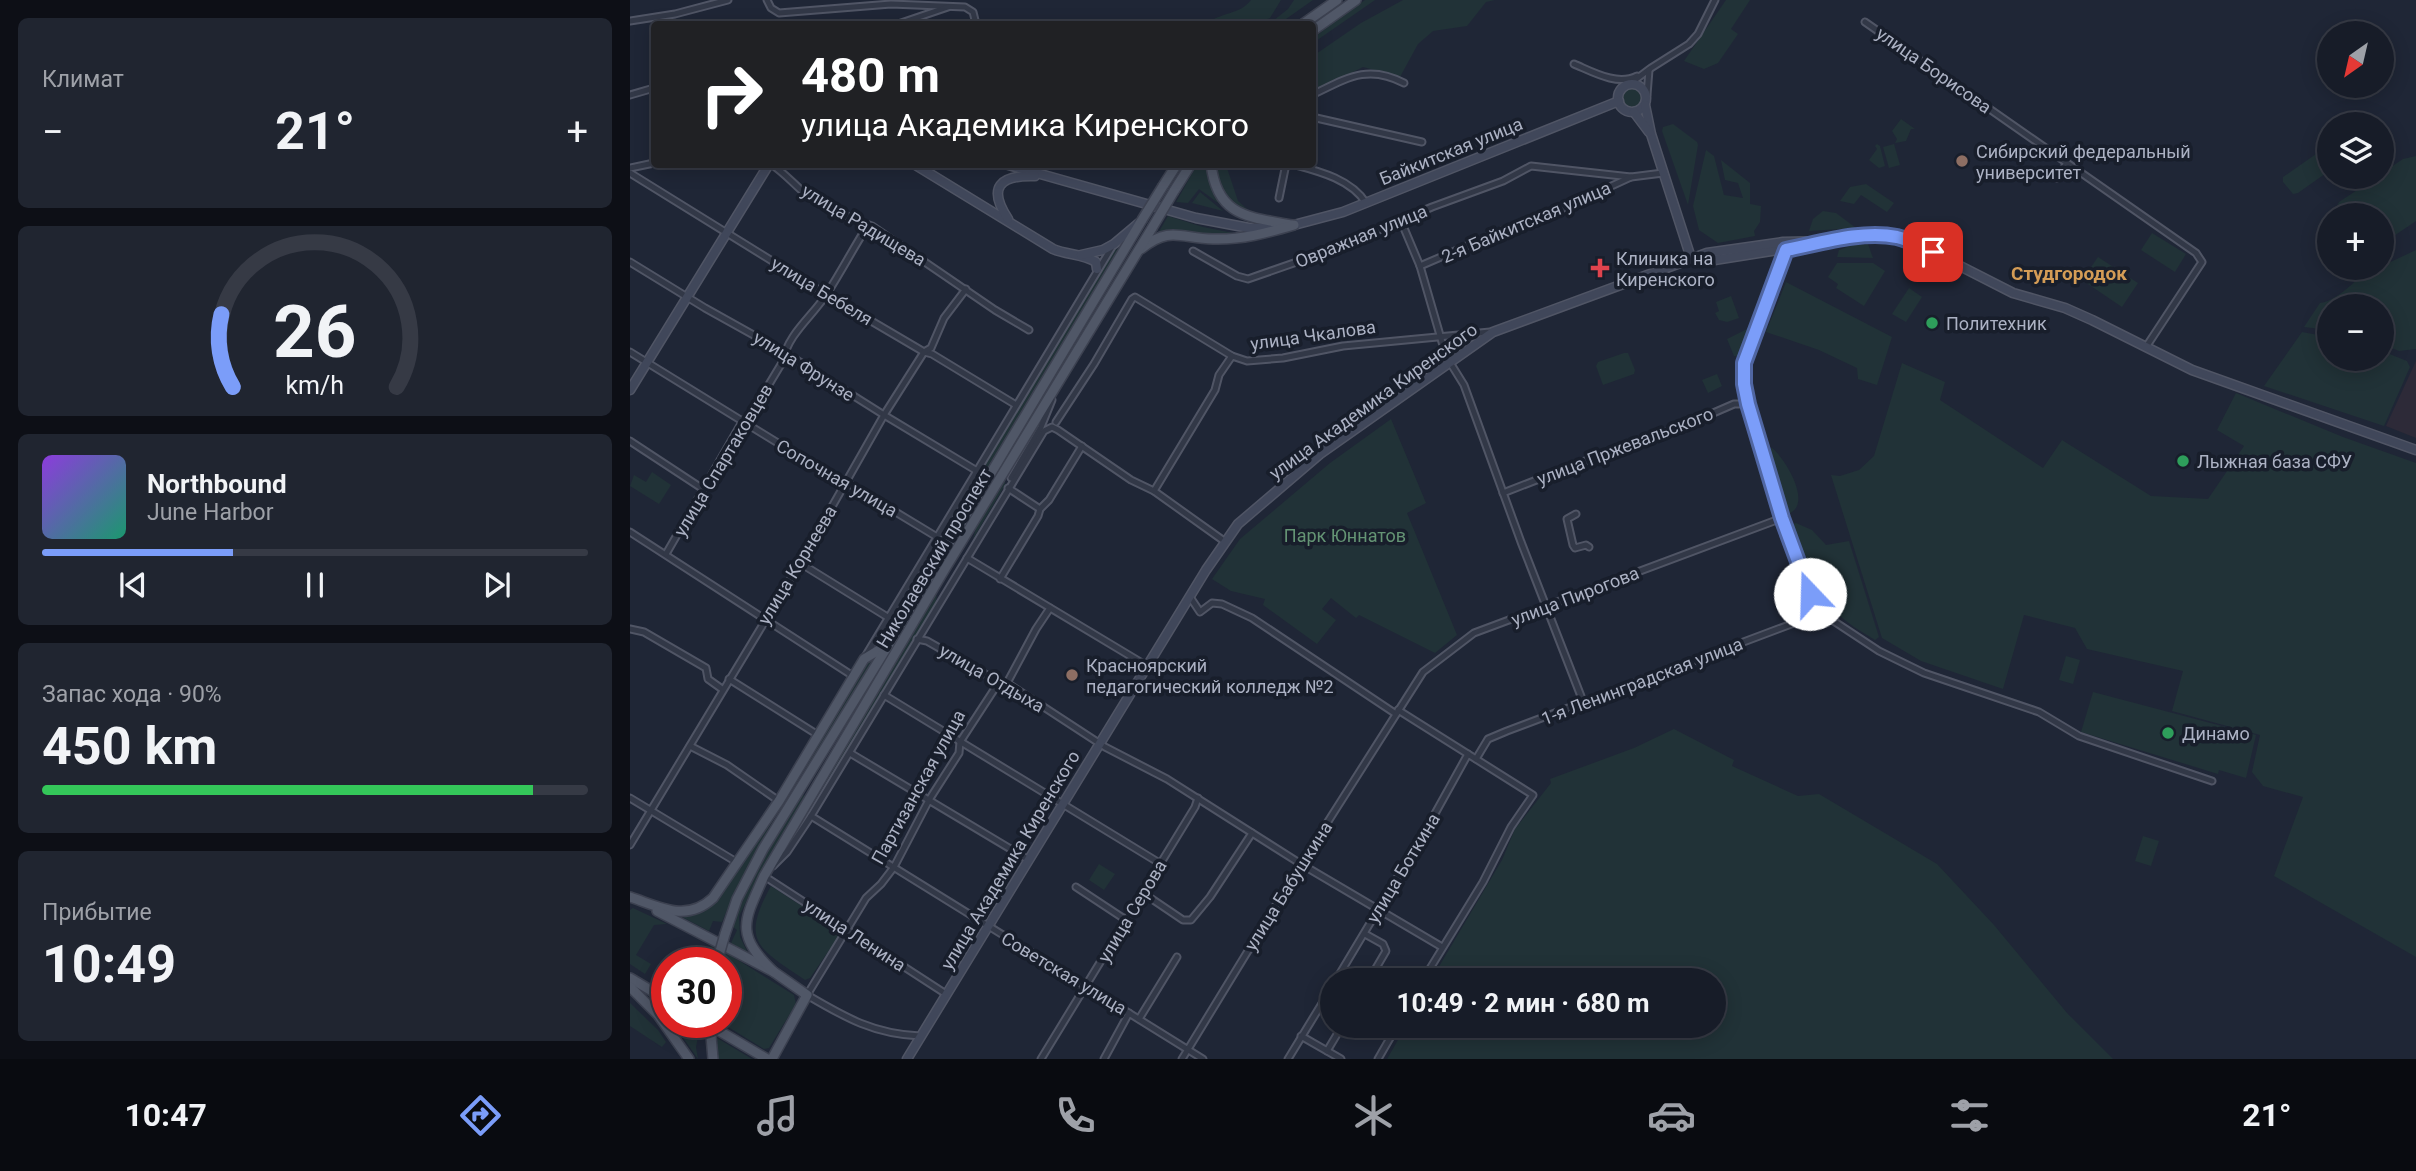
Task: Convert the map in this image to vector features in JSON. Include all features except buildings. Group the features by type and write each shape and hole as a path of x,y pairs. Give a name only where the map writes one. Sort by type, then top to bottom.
{"main road":[{"path":"1307,21 1337,0"},
{"path":"1316,27 1356,0"},
{"path":"1650,134 1634,112 1625,110 1619,101 1622,89 1631,83 1639,85 1647,95 1645,105 1650,134 1691,258"},
{"name":"Байкитская улица","path":"1019,168 1171,212 1229,225 1270,228 1318,220 1619,101"},
{"path":"1634,112 1645,105"},
{"path":"630,390 767,168"},
{"path":"921,168 1064,254 1078,255 1103,250 1142,220"},
{"name":"Николаевский проспект","path":"722,947 744,883 784,814 1174,168"},
{"name":"Николаевский проспект","path":"774,972 754,952 747,934 747,919 764,876 943,572 1188,168"},
{"path":"1213,168 1217,193 1230,207 1248,216 1294,225"},
{"path":"1011,222 1000,207 998,197 1001,184 1007,178 1048,176"},
{"path":"1136,253 1166,234 1212,239 1248,237 1294,225"},
{"name":"улица Академика Киренского","path":"911,1056 920,1036 1224,541 1238,524 1320,454 1493,332 1707,253 1783,242 1887,236 1911,241 2014,293 2065,308 2192,370 2416,450"},
{"name":"улица Академика Киренского","path":"1691,258 1708,261 1786,250 1832,240"},
{"path":"1078,255 1096,262 1097,269"},
{"path":"864,659 889,644"},
{"name":"Николаевский проспект","path":"630,897 667,909 689,912 697,910 713,898 779,801 864,659"},
{"path":"784,814 804,760"},
{"path":"630,897 774,972 807,995"},
{"path":"630,978 651,990"},
{"path":"630,987 658,1015 689,1059"},
{"name":"Партизанская улица","path":"772,1059 807,995"},
{"path":"711,1038 713,1059"},
{"path":"731,1038 766,1059"}],"street":[{"path":"630,21 675,14 727,0"},
{"path":"767,0 771,8 779,13 891,4 965,7 971,10 975,21"},
{"path":"1631,83 1689,44 1698,34 1715,0"},
{"path":"907,21 951,6"},
{"name":"улица Борисова","path":"1866,22 2067,163"},
{"path":"1574,64 1622,80 1649,70"},
{"path":"1647,95 1649,70"},
{"path":"1316,93 1349,76 1366,72 1391,76 1404,83"},
{"path":"630,95 651,89"},
{"path":"1316,118 1422,142"},
{"path":"2057,178 2067,163 2196,253 2202,262 2146,347"},
{"path":"630,171 651,164"},
{"name":"Овражная улица","path":"1193,251 1237,276 1248,279 1334,249 1503,181 1531,166 1632,177"},
{"name":"улица Радищева","path":"777,168 788,175 802,191 868,225 1029,330"},
{"path":"1279,198 1285,168"},
{"path":"1307,168 1339,180 1361,195 1366,202"},
{"name":"улица Бебеля","path":"630,171 827,295 1016,405"},
{"path":"1632,177 1663,173"},
{"name":"2-я Байкитская улица","path":"1420,267 1506,229 1530,224 1632,177"},
{"path":"1401,221 1420,267 1449,362 1464,385 1584,704"},
{"name":"улица Спартаковцев","path":"666,554 742,422 753,411 783,361 785,352 811,312 827,295 868,225"},
{"path":"864,659 1114,244"},
{"path":"1786,250 1744,363 1748,404 1782,518 1818,614 1832,620 1879,651 1924,673 2039,712 2079,736 2212,781"},
{"name":"улица Фрунзе","path":"630,262 785,352 977,471"},
{"name":"улица Корнеева","path":"630,845 800,563 884,415 924,352 931,348 944,318 966,289"},
{"name":"улица Чкалова","path":"1056,422 1132,299 1138,297 1232,356 1247,361 1283,358 1343,346 1493,332"},
{"name":"Сопочная улица","path":"630,352 838,480 846,482 937,537"},
{"path":"1154,491 1215,390 1219,375 1232,356"},
{"path":"1008,488 1014,470 1041,426 1060,379"},
{"name":"улица Пржевальского","path":"1503,493 1639,440 1681,427 1734,404 1748,404"},
{"path":"764,876 787,852 850,753 1044,431 1052,427 1058,430 1131,480 1154,491 1224,541"},
{"path":"630,441 703,489"},
{"path":"1000,579 1040,509 1049,500 1082,446"},
{"path":"1008,488 1040,509"},
{"path":"1576,514 1567,519 1574,548 1586,545 1590,547"},
{"name":"улица Пирогова","path":"1397,712 1423,672 1474,634 1782,518"},
{"path":"630,532 853,676"},
{"path":"967,558 1147,666"},
{"path":"800,563 889,618"},
{"path":"943,572 943,597"},
{"path":"1189,597 1200,612 1212,603 1222,604 1251,618 1533,795 1511,827 1483,882 1430,968"},
{"path":"999,682 1007,683 1050,608"},
{"name":"1-я Ленинградская улица","path":"1476,759 1488,740 1818,614"},
{"path":"630,629 644,632 706,668 708,679 722,689"},
{"name":"улица Отдыха","path":"918,639 927,641 999,682"},
{"path":"729,679 818,735"},
{"name":"Партизанская улица","path":"807,995 866,898 894,867 929,800 959,752 960,742 999,682"},
{"name":"улица Отдыха","path":"1007,683 1099,744 1198,797 1301,864 1442,947"},
{"path":"884,695 1161,864"},
{"name":"улица Бабушкина","path":"1182,1059 1397,712"},
{"path":"691,746 727,765 779,801"},
{"path":"850,753 1029,860"},
{"name":"улица Боткина","path":"1344,968 1468,754"},
{"name":"улица Серова","path":"1041,1059 1161,864 1195,807 1198,797"},
{"path":"630,798 738,863"},
{"name":"Советская улица","path":"810,816 1203,1059"},
{"path":"1143,893 1184,920 1191,919 1210,897 1252,833"},
{"name":"улица Ленина","path":"764,876 946,994"},
{"path":"1076,887 1126,920"},
{"path":"1365,934 1383,944 1385,951 1376,968"},
{"name":"Советская улица","path":"1139,1019 1177,957"},
{"path":"807,995 856,1023 874,1030 920,1036"},
{"path":"1288,1059 1320,1006"},
{"path":"1104,1059 1129,1013"},
{"path":"1301,1036 1341,1059"},
{"path":"1327,1051 1335,1038"},
{"path":"1378,1059 1390,1038"}],"shaded area":[{"path":"2416,361 2416,438 2386,426"}],"green space":[{"path":"1251,0 1281,0 1270,18 1262,21 1211,21 1241,8"},
{"path":"1294,0 1313,0 1283,21 1273,21 1288,9"},
{"path":"1365,0 1375,0 1316,41 1316,36"},
{"path":"1403,0 1495,0 1486,2 1467,26 1433,31 1418,44 1400,77 1363,67 1316,90 1316,54 1361,23"},
{"path":"1726,0 1750,0 1731,29 1738,34 1718,63 1704,69 1684,61"},
{"path":"1633,86 1641,89 1644,97 1641,105 1633,108 1625,105 1622,97 1625,89"},
{"path":"1901,119 1915,129 1911,129 1906,141 1895,143 1897,139 1892,131"},
{"path":"1673,124 1698,145 1688,205 1662,131 1663,127"},
{"path":"1877,144 1880,146 1885,166 1879,168 1869,160 1877,149"},
{"path":"1894,144 1900,165 1889,168 1883,147"},
{"path":"1706,150 1714,156 1724,195 1743,198 1738,183 1725,180 1721,160 1750,183 1750,204 1761,206 1760,222 1754,231 1755,236 1718,243 1699,230 1693,206"},
{"path":"2317,154 2317,180 2298,193 2293,194 2283,182 2283,177"},
{"path":"2416,156 2416,221 2394,236 2394,203 2338,203 2359,189 2394,189 2394,165 2403,159"},
{"path":"1195,168 1209,168 1224,207 1232,213 1199,189 1188,203 1176,202"},
{"path":"1216,168 1227,168 1238,201 1247,209 1246,212 1225,198"},
{"path":"1866,184 1894,203 1887,212 1861,195 1854,204 1840,201 1850,187"},
{"path":"1200,192 1223,211 1192,203"},
{"path":"1823,211 1836,213 1856,228 1809,231 1813,219"},
{"path":"1168,216 1243,235 1216,237 1171,230 1157,235"},
{"path":"2152,233 2186,254 2175,272 2141,250"},
{"path":"1868,244 1873,258 1837,257 1839,250"},
{"path":"1119,248 881,645 875,648 1114,251"},
{"path":"2416,250 2416,349 2394,349 2394,294 2340,294 2358,280 2394,280 2394,260"},
{"path":"2098,257 2138,283 2122,307 2082,280"},
{"path":"1837,263 1873,263 1885,271 1864,306 1836,288 1838,284 1828,277"},
{"path":"1786,282 1892,337 1877,385 1858,379 1857,368 1819,350 1766,332"},
{"path":"1909,288 1922,297 1906,322 1892,314"},
{"path":"1731,296 1739,318 1727,322 1719,320 1715,313 1719,311 1716,302"},
{"path":"2317,308 2317,329 2304,327"},
{"path":"1747,329 1751,331 1751,336 1743,357 1734,356 1727,339"},
{"path":"2302,332 2317,335 2317,371 2394,371 2394,356 2407,361 2410,367 2384,426 2264,386"},
{"path":"1628,353 1634,374 1603,385 1596,366 1598,362"},
{"path":"1902,363 1945,382 1940,400 2043,468 2062,440 2151,496 2208,499 2244,446 2217,430 2236,393 2343,437 2416,463 2416,957 2274,876 2303,797 2263,786 2252,772 2260,735 2172,711 2183,671 2087,649 2075,628 2024,615 2003,689 1921,661 1882,638 1831,475 1840,476 1859,470 1874,456"},
{"path":"1717,374 1722,386 1708,393 1702,380"},
{"name":"Парк Юннатов","path":"1391,419 1426,503 1407,513 1457,635 1435,653 1359,615 1356,618 1331,598 1322,609 1336,620 1317,644 1263,605 1265,599 1231,591 1212,579 1240,539 1330,463"},
{"path":"1772,448 1789,470 1797,491 1796,508 1790,513 1767,450"},
{"path":"652,472 671,485 659,504 630,486 634,475 646,482"},
{"path":"1005,479 1005,485 973,539 976,528"},
{"path":"1796,523 1812,530 1826,545 1849,541 1879,637 1875,640 1824,604 1792,525"},
{"path":"937,591 936,602 792,837"},
{"path":"879,654 799,784 809,759 866,664"},
{"path":"2066,656 2080,660 2073,684 2059,680"},
{"name":"Динамо","path":"2093,692 2256,735 2246,778 2219,770 2218,774 2081,732"},
{"path":"1674,729 1734,760 1732,766 1798,796 1819,794 1937,864 1994,925 2067,1013 2113,1059 1387,1059 1399,1038 1726,1038 1726,968 1438,968 1502,860 1515,829 1551,783 1550,779 1634,748"},
{"path":"791,787 737,887 722,922 713,921 709,931 682,917 704,912 722,893"},
{"path":"802,794 805,796 739,916 740,937 748,953 742,947 731,943 737,930 732,926 750,879"},
{"path":"2143,836 2159,841 2151,866 2135,861"},
{"path":"1099,864 1115,874 1104,890 1089,880"},
{"path":"771,886 839,930 839,936 810,978 805,980 765,951 759,942 757,920"},
{"path":"633,908 667,924 654,925 636,955 651,964 645,974 630,964 630,910"},
{"path":"742,962 794,995 796,1004 769,1048 764,1049 742,1036"},
{"path":"630,1003 651,1023 651,1038 663,1038 666,1042 662,1047 630,1026"},
{"path":"683,1038 698,1038 698,1059"},
{"path":"717,1038 752,1059 718,1059"}],"place":[{"name":"Сибирский федеральный университет","path":"1962,161"},
{"name":"Клиника на Киренского","path":"1600,268"},
{"name":"Политехник","path":"1932,323"},
{"name":"Лыжная база СФУ","path":"2183,461"},
{"name":"Красноярский педагогический колледж №2","path":"1072,675"},
{"name":"Динамо","path":"2168,733"}],"district":[{"name":"Студгородок","path":"2069,273"}],"route":[{"path":"1810,594 1782,518 1748,404 1744,363 1786,250 1832,240 1887,236 1911,241 1933,252"}]}
